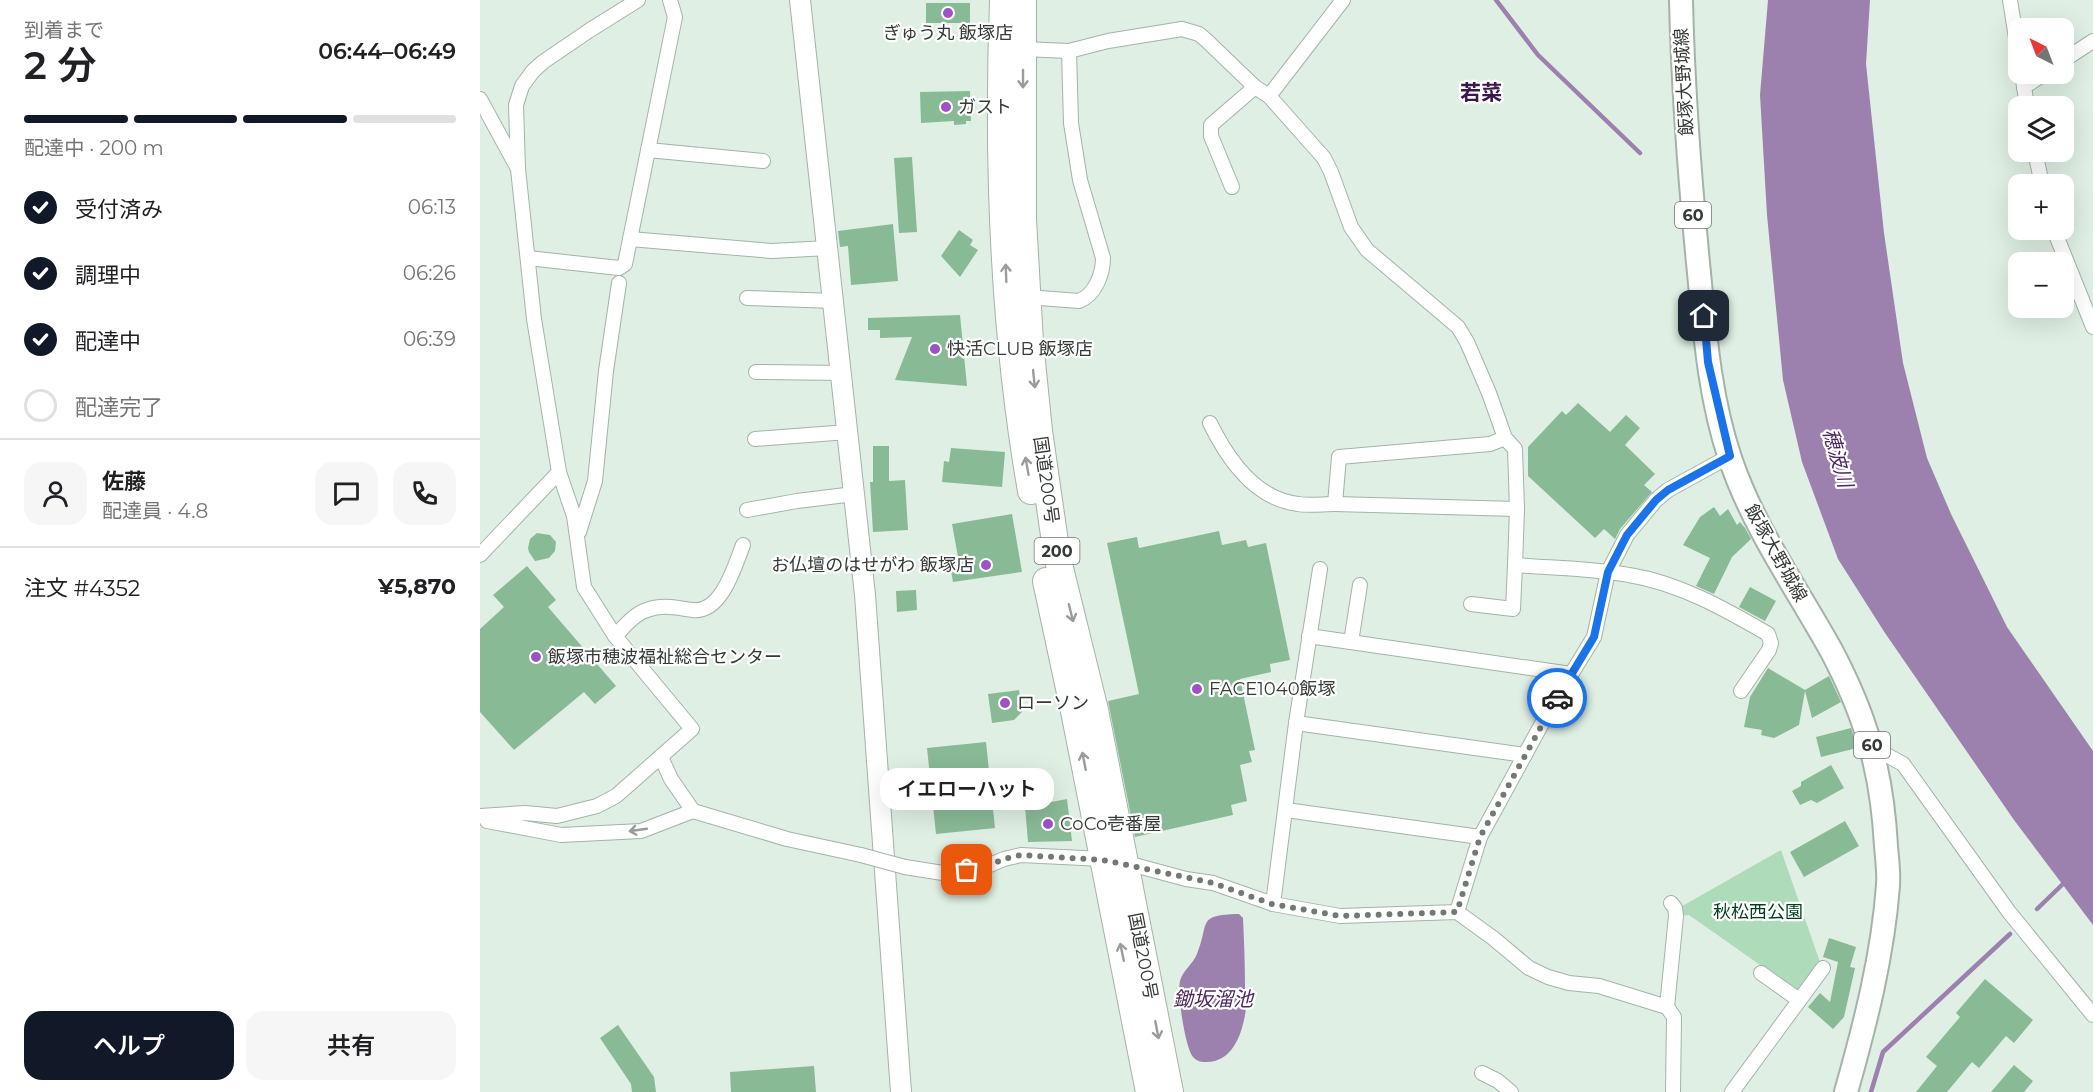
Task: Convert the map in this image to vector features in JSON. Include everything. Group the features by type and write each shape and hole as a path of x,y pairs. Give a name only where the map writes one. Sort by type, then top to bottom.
{"highway":[{"name":"国道200号","path":"1003,0 1001,124 1008,325 1020,429 1049,597 1170,1092"},
{"name":"国道200号","path":"1023,0 1023,219 1039,431 1057,556 1095,710 1113,861 1149,1092"}],"main road":[{"name":"飯塚大野城線","path":"1681,0 1682,76 1708,362 1730,456 1755,518 1832,652 1854,698 1872,747 1884,812 1888,882 1881,949 1851,1089"}],"street":[{"path":"480,818 517,813 557,816 597,806 616,796 692,729 615,636 584,587 574,516 559,472 534,319 518,169 516,105 522,86 543,62 638,0"},
{"path":"528,258 618,268 625,264 675,17 670,0"},
{"path":"800,0 867,618 901,1092"},
{"path":"1269,96 1343,0"},
{"path":"2010,0 2013,18"},
{"path":"1023,49 1069,51 1108,41 1182,29 1191,30 1206,40 1255,87 1269,96 1324,158 1351,227 1367,250 1458,327 1485,385 1505,438 1515,449 1517,509 1513,609 1471,604"},
{"path":"2074,53 2093,41"},
{"path":"1028,297 1079,301 1084,299 1094,290 1103,266 1080,180 1071,123 1069,51"},
{"path":"1232,187 1211,136 1211,125 1255,87"},
{"path":"481,104 518,169"},
{"path":"648,150 763,161"},
{"path":"630,238 772,251 828,248"},
{"path":"2059,240 2087,296 2093,327"},
{"path":"578,536 595,481 606,371 619,283"},
{"path":"747,298 834,301"},
{"path":"756,372 842,373"},
{"path":"1210,423 1223,449 1249,480 1278,499 1298,504 1517,509"},
{"path":"755,439 848,432"},
{"path":"1335,504 1339,457 1490,444 1505,438"},
{"path":"1457,912 1480,837 1594,637 1608,572 1627,535 1656,500 1668,490 1730,456"},
{"path":"480,555 559,472"},
{"path":"747,510 854,494"},
{"path":"615,636 634,617 647,609 662,606 695,611 707,607 728,585 743,545"},
{"path":"1515,565 1631,575 1667,585 1723,608 1768,634 1771,643 1769,650 1741,691"},
{"path":"1272,904 1296,723 1320,569"},
{"path":"1351,642 1360,585"},
{"path":"1309,636 1571,674"},
{"path":"1296,723 1525,755"},
{"path":"1872,747 1904,764 2008,912 2093,1015"},
{"path":"661,757 671,779 693,811"},
{"path":"1286,810 1480,837"},
{"path":"480,818 561,835 641,831 693,811 787,839 905,867 949,874 985,867 1021,855 1113,861 1186,879 1213,883 1272,904 1340,916 1457,912 1529,968 1548,977 1569,983 1599,986 1667,1007 1674,1017 1673,1092"},
{"path":"1667,1007 1676,916 1675,908 1671,903"},
{"path":"1732,1092 1823,968"},
{"path":"1761,973 1799,1000"},
{"path":"1482,1073 1498,1081 1510,1092"}],"green space":[{"name":"秋松西公園","path":"1781,850 1821,965 1800,993 1689,915 1678,916 1677,909"}],"water":[{"name":"穂波川","path":"1768,0 1870,0 1866,64 1884,233 1903,363 1927,458 1951,514 2007,627 2093,751 2093,925 2014,820 1885,633 1838,559 1802,462 1783,380 1767,215 1760,95"},
{"name":"鋤坂溜池","path":"1239,914 1243,918 1244,944 1246,1008 1243,1023 1237,1040 1228,1053 1214,1061 1200,1061 1193,1057 1187,1043 1181,1008 1180,981 1197,954 1207,922 1216,916"}],"building":[{"name":"ぎゅう丸 飯塚店","path":"926,3 970,3 970,23 926,23"},
{"name":"ガスト","path":"970,91 971,121 954,125 954,121 921,123 920,92"},
{"path":"912,157 917,232 899,233 894,158"},
{"path":"893,224 898,281 851,285 848,246 840,247 838,231"},
{"path":"959,230 973,240 970,245 978,250 960,277 941,256"},
{"name":"快活CLUB 飯塚店","path":"960,315 967,386 895,380 912,337 880,338 880,330 868,330 868,318"},
{"path":"1578,403 1610,432 1626,415 1640,428 1625,445 1655,474 1644,485 1652,492 1620,529 1615,539 1604,529 1595,538 1528,476 1528,447 1562,411 1566,415"},
{"path":"873,446 889,446 889,481 905,480 908,530 873,532 870,482 873,482"},
{"path":"951,448 1005,452 1002,487 942,482 944,461 949,462"},
{"path":"1714,507 1720,516 1728,509 1737,525 1740,522 1751,539 1732,557 1714,594 1696,586 1710,558 1683,545 1700,517"},
{"path":"1012,514 1022,572 953,582 949,559 958,557 952,524"},
{"name":"FACE1040飯塚","path":"1219,531 1222,545 1246,540 1248,547 1266,543 1290,660 1270,664 1271,672 1240,679 1255,750 1249,751 1252,762 1240,765 1247,801 1231,805 1233,815 1135,837 1108,701 1139,694 1107,543 1137,537 1139,548"},
{"path":"537,533 550,535 556,542 555,551 549,558 535,561 528,548 530,539"},
{"name":"飯塚市穂波福祉総合センター","path":"527,566 556,600 548,607 616,686 595,704 584,692 514,750 480,712 480,629 504,607 493,595"},
{"path":"1750,587 1776,601 1765,621 1739,607"},
{"path":"916,590 917,610 897,612 896,591"},
{"path":"1768,668 1805,690 1829,676 1841,702 1812,718 1805,691 1799,725 1774,738 1761,735 1762,730 1744,727 1750,697"},
{"name":"ローソン","path":"1019,690 1022,712 1014,720 992,723 988,694"},
{"path":"1851,728 1857,748 1821,757 1816,737"},
{"path":"986,742 995,828 936,834 927,748"},
{"path":"1831,765 1844,788 1817,803 1811,800 1800,805 1792,791 1801,786 1801,782"},
{"name":"CoCo壱番屋","path":"1067,799 1072,841 1028,842 1025,807"},
{"path":"1845,821 1859,846 1804,877 1790,852"},
{"path":"1829,938 1856,947 1850,967 1855,968 1844,1017 1833,1029 1808,1007 1820,993 1830,1002 1838,962 1823,957"},
{"path":"1985,979 2033,1020 2014,1043 2006,1036 1979,1068 1972,1062 1947,1092 1916,1092 1937,1066 1926,1057 1960,1017 1956,1013"},
{"path":"618,1025 654,1077 656,1092 632,1092 631,1084 600,1038"},
{"path":"2014,1065 2033,1081 2024,1092 1991,1092"},
{"path":"814,1066 816,1092 731,1092 730,1072"}],"waterway":[{"path":"1496,0 1538,55 1640,153"},
{"path":"2037,909 2065,882"},
{"path":"1871,1092 1883,1052 2010,934"}],"way so far":[{"path":"967,870 985,867 1021,855 1103,860 1124,862 1186,879 1213,883 1272,904 1340,916 1457,912 1480,837 1557,698"}],"place":[{"name":"ぎゅう丸 飯塚店","path":"948,13"},
{"name":"ガスト","path":"946,107"},
{"name":"快活CLUB 飯塚店","path":"935,349"},
{"name":"お仏壇のはせがわ 飯塚店","path":"986,565"},
{"name":"飯塚市穂波福祉総合センター","path":"536,657"},
{"name":"FACE1040飯塚","path":"1197,689"},
{"name":"ローソン","path":"1005,703"},
{"name":"CoCo壱番屋","path":"1048,824"},
{"name":"イエローハット","path":"967,870"}],"district":[{"name":"若菜","path":"1481,92"}],"route":[{"path":"1557,698 1594,637 1608,572 1627,535 1656,500 1668,490 1730,456 1708,362 1704,316"}]}
